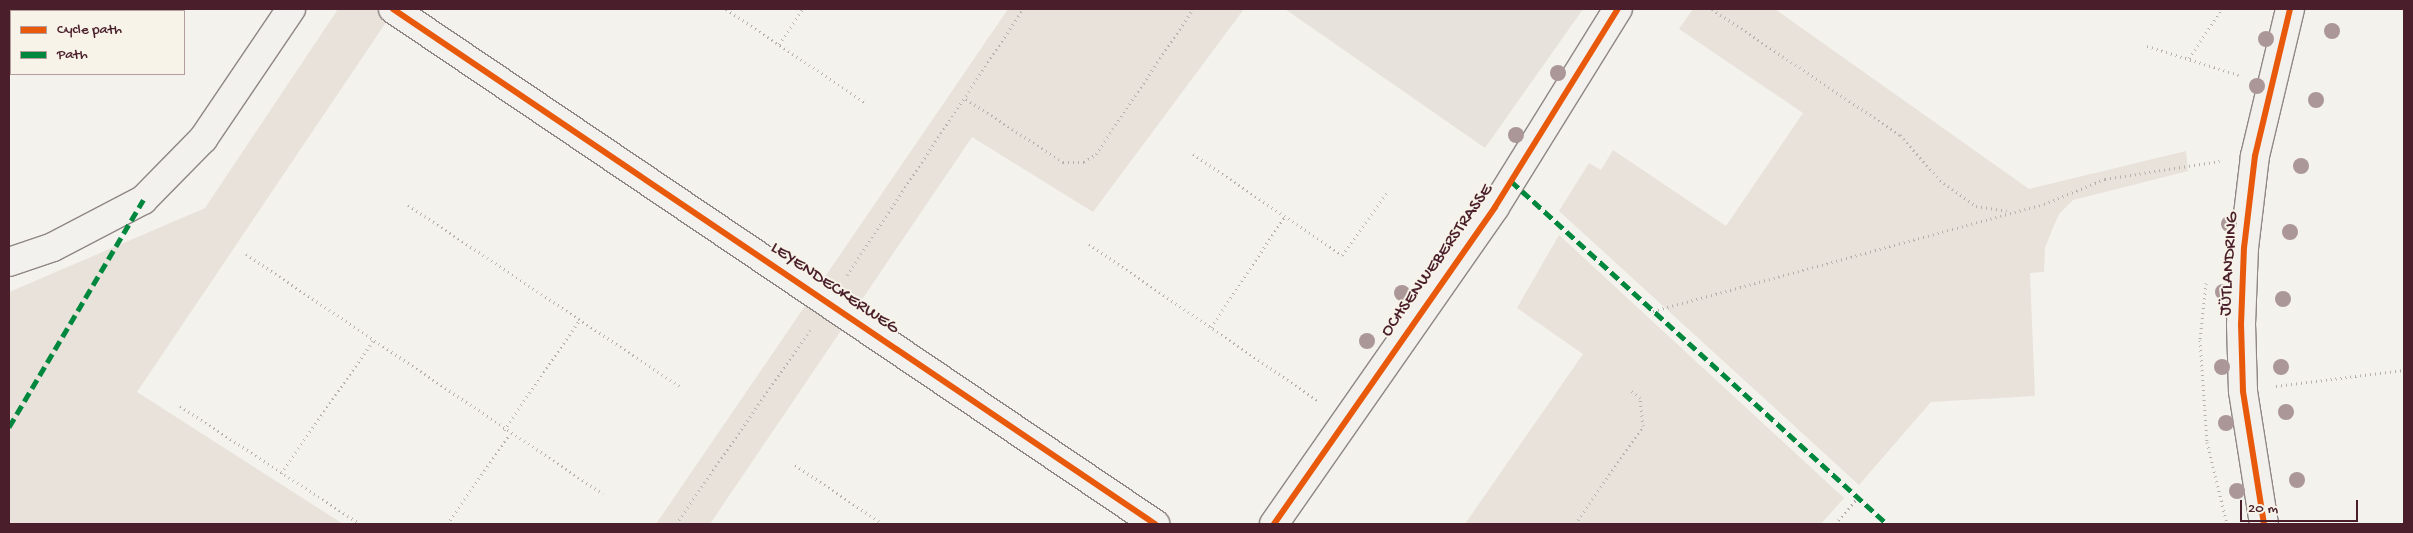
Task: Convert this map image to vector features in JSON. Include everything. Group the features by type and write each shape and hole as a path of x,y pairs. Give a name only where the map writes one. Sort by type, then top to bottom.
{"street":[{"path":"9,262 53,247 143,200 203,138 291,9"},
{"name":"LEYENDECKERWEG","path":"393,9 1155,524"},
{"name":"OCHSENWEBERSTRASSE","path":"1274,524 1495,208 1618,9"},
{"name":"JÜTLANDRING","path":"2264,524 2243,391 2241,325 2244,248 2255,156 2290,9"}],"path":[{"path":"726,9 866,103"},
{"path":"779,44 803,9"},
{"path":"676,524 828,304 966,99 1022,9"},
{"path":"966,99 1063,162 1084,162 1096,154 1193,9"},
{"path":"1712,9 1900,135 1940,180 1976,206 2010,212"},
{"path":"2189,58 2222,9"},
{"path":"2147,46 2239,75"},
{"path":"1193,154 1342,255 1389,190"},
{"path":"1653,311 2044,204 2105,179 2255,156"},
{"path":"408,205 680,387"},
{"path":"1211,327 1285,216"},
{"path":"1090,244 1346,421"},
{"path":"246,254 504,430 603,494"},
{"path":"504,430 579,321"},
{"path":"281,472 373,341"},
{"path":"2243,391 2404,370"},
{"path":"1575,524 1643,426 1640,398 1631,390"},
{"path":"180,406 360,524"},
{"path":"446,524 510,434"},
{"path":"795,465 883,524"},
{"path":"1835,524 1858,498"}],"shaded area":[{"path":"338,9 395,9 137,392 343,524 9,524 9,292 205,208"},
{"path":"1008,9 1244,9 1093,212 972,137 710,524 656,524"},
{"path":"1285,9 1583,9 1485,148"},
{"path":"1693,9 1775,9 2029,189 2186,151 2188,171 2073,200 2059,214 2052,230 2045,248 2044,272 2030,273 2035,396 1931,402 1859,485 1559,211 1589,163 1601,170 1613,150 1726,226 1803,113 1679,29"},
{"path":"1559,235 1844,498 1821,524 1465,524 1583,354 1517,308"}],"marked path":[{"path":"1511,181 1887,524"},
{"path":"9,427 143,200"}],"cycle path":[{"path":"393,9 1155,524"},
{"path":"1274,524 1495,207 1618,9"},
{"path":"2264,524 2243,391 2241,325 2244,248 2255,156 2290,9"}]}
